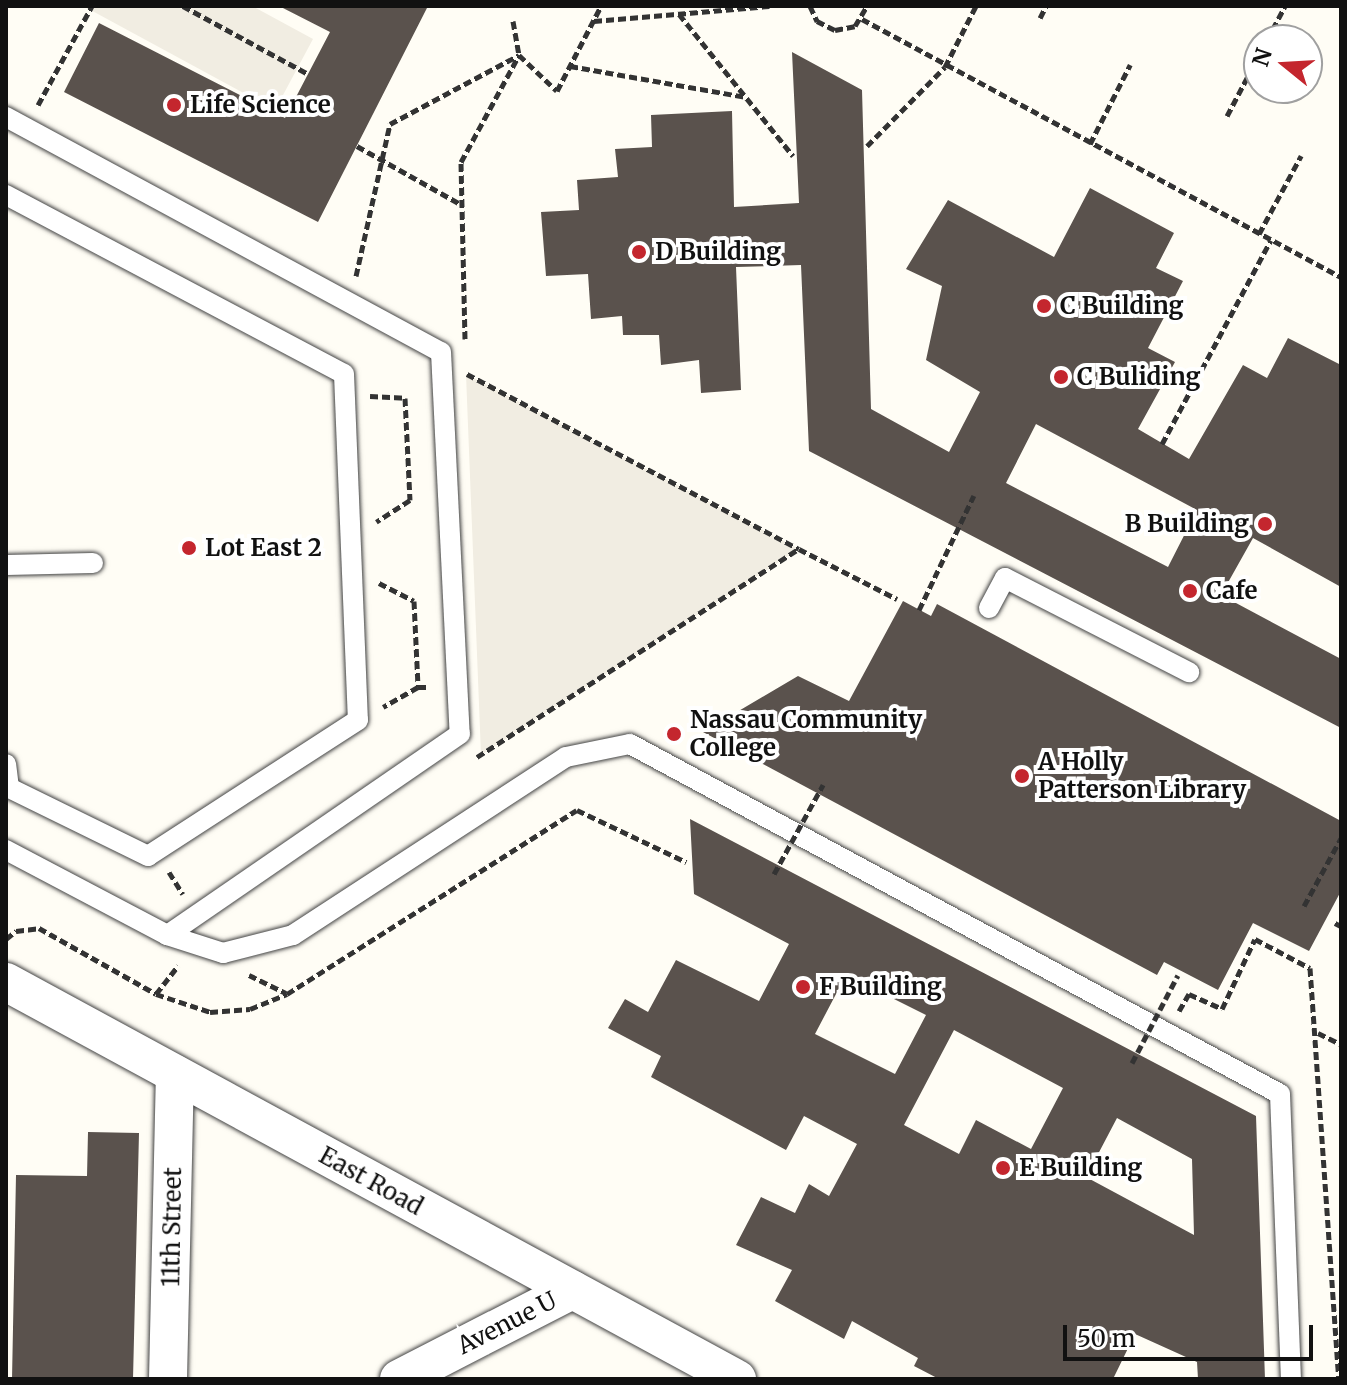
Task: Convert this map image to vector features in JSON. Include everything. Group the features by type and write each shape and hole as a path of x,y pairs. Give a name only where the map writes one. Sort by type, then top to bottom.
{"street":[{"name":"East Road","path":"6,982 737,1379"},
{"name":"11th Street","path":"168,1379 175,1074"},
{"name":"Avenue U","path":"399,1379 572,1290"}],"lane":[{"path":"6,117 441,352 460,734 167,935"},
{"path":"6,195 344,374 358,720 148,856 9,788 6,764"},
{"path":"6,565 93,563"},
{"path":"989,608 1005,578 1189,672"},
{"path":"6,850 167,935 223,953 293,935 566,757 630,744 1280,1094 1291,1379"}],"path":[{"path":"36,109 92,6"},
{"path":"183,6 308,74"},
{"path":"513,21 519,55 557,91 601,6"},
{"path":"593,21 769,6"},
{"path":"810,6 817,21 835,30 862,19 867,6"},
{"path":"867,146 945,67 976,6"},
{"path":"1040,18 1046,6"},
{"path":"1275,24 1285,6"},
{"path":"679,14 793,156"},
{"path":"862,19 945,67 1341,277"},
{"path":"356,278 390,124 519,55"},
{"path":"465,340 461,162 519,55"},
{"path":"1090,144 1130,65"},
{"path":"570,66 746,97"},
{"path":"1227,116 1243,86"},
{"path":"357,146 463,206"},
{"path":"1259,234 1301,156"},
{"path":"1162,444 1271,240"},
{"path":"466,374 897,599"},
{"path":"345,395 413,398"},
{"path":"365,529 410,500 405,398"},
{"path":"919,610 974,495"},
{"path":"468,763 799,549"},
{"path":"367,577 414,601 418,687"},
{"path":"369,715 418,687 426,687"},
{"path":"774,874 823,785"},
{"path":"1304,906 1341,838"},
{"path":"165,867 186,898"},
{"path":"1167,1034 1189,994 1222,1009 1255,939 1310,968 1318,1033 1339,1379"},
{"path":"156,994 179,965"},
{"path":"245,973 287,994"},
{"path":"1132,1063 1178,975"},
{"path":"1318,1033 1341,1044"}],"shaded area":[{"path":"252,6 313,39 275,110 85,7"},
{"path":"466,374 799,549 481,755 467,400"}],"building":[{"name":"Life Science","path":"279,6 428,6 318,222 64,92 99,23 285,118 330,32"},
{"path":"792,52 862,90 871,409 949,452 980,392 926,360 942,286 906,269 948,200 1054,257 1090,188 1174,233 1156,268 1183,281 1148,348 1175,362 1138,429 1189,459 1243,365 1267,378 1288,338 1341,365 1341,587 1253,538 1221,595 1341,659 1341,728 809,451 801,265 736,267 741,390 701,393 699,360 661,365 659,335 623,335 622,316 591,319 588,274 546,276 541,212 579,210 577,180 618,177 615,149 652,147 651,115 732,111 734,207 799,203","holes":["1036,424 1197,510 1168,567 1006,483"]},
{"name":"A Holly Patterson Library","path":"903,601 931,616 937,604 1341,821 1341,891 1309,951 1253,923 1218,990 1164,962 1157,975 703,732 798,676 849,701"},
{"name":"E Building","path":"690,819 1256,1116 1265,1379 1198,1379 1197,1362 1135,1334 1113,1379 939,1379 914,1366 918,1358 852,1321 844,1339 775,1301 792,1270 736,1245 761,1197 795,1213 809,1184 829,1196 857,1144 804,1116 786,1150 651,1077 661,1056 608,1028 625,999 648,1012 676,960 759,1001 789,944 694,894","holes":["846,975 926,1015 895,1074 815,1034","954,1030 1063,1088 1031,1149 976,1120 959,1154 904,1125","1117,1118 1192,1159 1194,1235 1086,1177"]},
{"path":"88,1132 139,1133 133,1379 12,1379 16,1175 87,1176"}],"place":[{"name":"Life Science","path":"174,105"},
{"name":"D Building","path":"639,252"},
{"name":"C Building","path":"1044,306"},
{"name":"C Buliding","path":"1061,377"},
{"name":"B Building","path":"1265,524"},
{"name":"Lot East 2","path":"189,548"},
{"name":"Cafe","path":"1190,591"},
{"name":"Nassau Community College","path":"674,734"},
{"name":"A Holly Patterson Library","path":"1022,776"},
{"name":"F Building","path":"803,987"},
{"name":"E Building","path":"1003,1168"}]}
